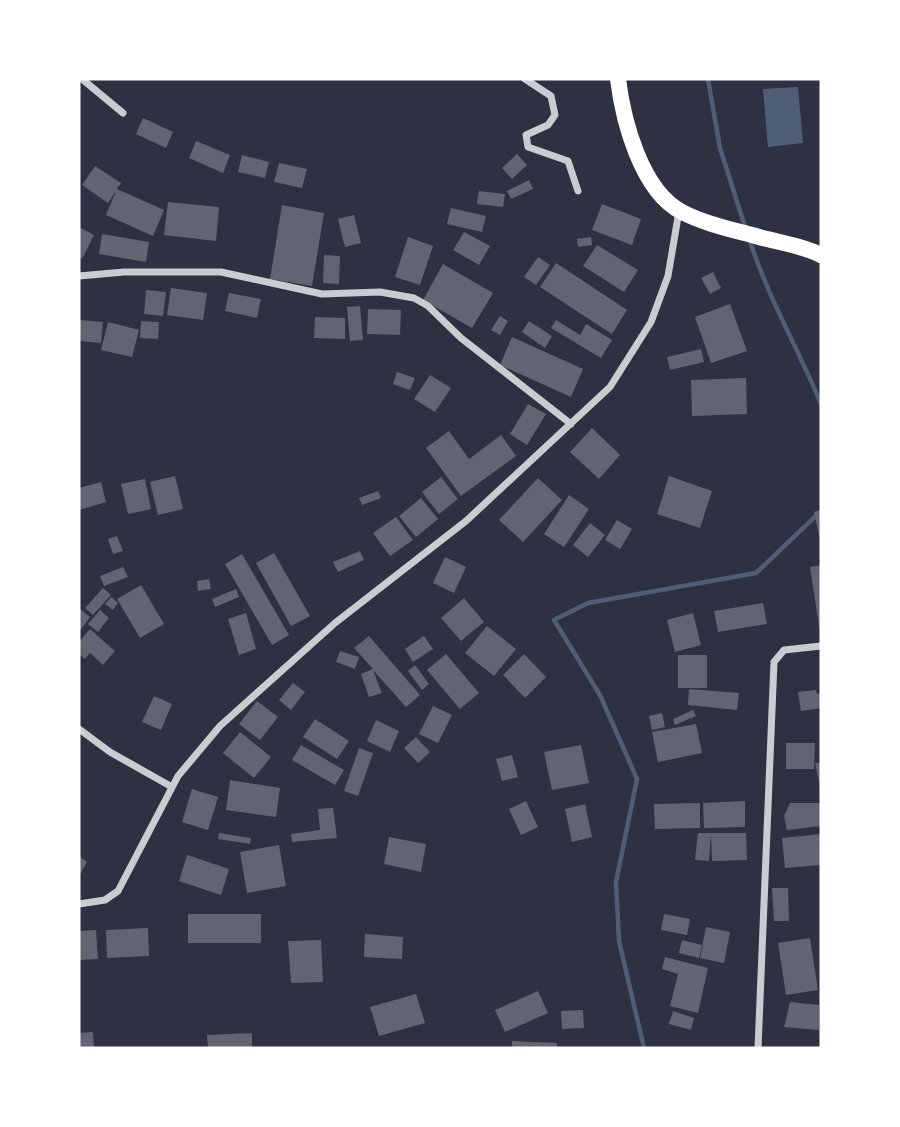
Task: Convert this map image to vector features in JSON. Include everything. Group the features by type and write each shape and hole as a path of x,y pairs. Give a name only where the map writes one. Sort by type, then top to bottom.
{"highway":[{"path":"618,79 621,104 634,148 657,190 680,211 763,238 817,250"}],"street":[{"path":"82,79 122,113"},
{"path":"526,79 551,96 555,115 548,125 526,135 528,147 568,162 578,191"},
{"path":"79,904 105,900 118,891 172,787 220,726 335,623 466,520 610,387 651,322 668,276 680,211"},
{"path":"79,276 124,272 221,272 322,294 380,292 414,298 428,306 461,338 570,424"},
{"path":"758,1048 774,662 784,650 821,646"},
{"path":"79,729 110,752 172,787"}],"water":[{"path":"798,87 803,143 768,147 763,89"}],"building":[{"path":"143,118 173,132 166,148 136,134"},
{"path":"196,141 230,155 223,173 189,158"},
{"path":"517,154 527,165 512,179 502,168"},
{"path":"242,155 269,162 265,178 238,172"},
{"path":"279,163 307,169 302,188 274,182"},
{"path":"95,166 121,183 117,189 164,210 153,236 106,215 116,191 108,203 82,185"},
{"path":"529,180 533,189 511,199 507,191"},
{"path":"479,191 505,194 503,207 477,204"},
{"path":"168,202 219,207 216,241 164,235"},
{"path":"602,204 641,219 632,245 592,230"},
{"path":"282,205 324,213 312,286 270,279"},
{"path":"451,208 486,216 482,232 447,224"},
{"path":"354,215 361,243 345,247 338,219"},
{"path":"79,227 94,235 82,259 79,257"},
{"path":"464,232 490,246 479,265 453,250"},
{"path":"102,234 149,242 146,262 99,254"},
{"path":"408,237 433,246 420,285 395,277"},
{"path":"591,237 592,245 578,247 577,239"},
{"path":"597,245 638,270 624,292 583,266"},
{"path":"324,255 340,256 339,284 323,283"},
{"path":"538,257 550,265 536,285 524,277"},
{"path":"556,263 627,310 612,334 540,287"},
{"path":"443,264 493,293 472,328 423,300"},
{"path":"713,272 721,288 710,294 701,278"},
{"path":"171,288 207,293 203,320 167,315"},
{"path":"146,290 166,292 163,316 144,314"},
{"path":"229,293 261,299 257,318 225,311"},
{"path":"730,304 747,351 711,363 695,317"},
{"path":"360,306 363,340 350,341 347,307"},
{"path":"368,309 401,310 400,335 367,334"},
{"path":"500,316 508,321 500,335 491,330"},
{"path":"315,317 345,318 345,339 314,338"},
{"path":"79,320 103,322 101,343 79,341"},
{"path":"556,320 580,335 586,324 612,340 601,358 551,328"},
{"path":"141,321 159,322 158,339 140,338"},
{"path":"529,321 552,336 545,348 522,332"},
{"path":"108,322 139,330 132,357 101,350"},
{"path":"512,337 583,369 571,397 500,365"},
{"path":"701,349 704,362 670,370 667,357"},
{"path":"397,372 415,378 410,390 393,384"},
{"path":"430,375 451,388 435,412 414,399"},
{"path":"746,378 747,414 692,416 691,380"},
{"path":"528,404 546,414 527,445 510,434"},
{"path":"592,428 620,455 599,479 570,452"},
{"path":"449,431 469,459 501,435 516,456 461,496 426,448"},
{"path":"175,476 183,509 158,515 150,482"},
{"path":"669,476 712,491 700,528 657,514"},
{"path":"441,477 458,499 439,514 422,492"},
{"path":"538,478 562,500 523,542 499,520"},
{"path":"145,479 151,509 128,514 121,484"},
{"path":"101,482 106,502 79,510 79,488"},
{"path":"378,491 381,498 362,505 359,498"},
{"path":"569,495 589,509 564,547 544,534"},
{"path":"421,498 438,519 416,537 399,516"},
{"path":"821,510 821,535 819,536 814,512"},
{"path":"396,517 413,540 390,556 373,533"},
{"path":"617,520 632,529 620,549 605,540"},
{"path":"590,523 605,535 588,557 573,545"},
{"path":"117,536 123,551 113,554 108,539"},
{"path":"360,551 364,560 338,572 333,562"},
{"path":"274,553 310,616 291,626 256,563"},
{"path":"242,554 289,635 272,645 225,564"},
{"path":"445,557 466,567 454,593 433,583"},
{"path":"821,565 821,633 820,633 810,567"},
{"path":"123,567 128,577 104,586 100,576"},
{"path":"209,579 211,589 198,591 197,581"},
{"path":"141,585 164,624 140,638 117,599"},
{"path":"103,588 111,595 93,615 85,608"},
{"path":"236,589 239,597 215,607 212,599"},
{"path":"111,597 118,603 113,610 105,604"},
{"path":"464,598 484,622 461,641 441,618"},
{"path":"763,603 767,624 718,632 714,611"},
{"path":"79,608 90,617 79,632"},
{"path":"100,610 109,618 98,632 88,624"},
{"path":"246,613 256,649 239,655 228,619"},
{"path":"693,613 701,645 675,652 667,620"},
{"path":"487,626 516,649 494,676 465,653"},
{"path":"90,629 115,651 103,665 90,653 85,659 79,654 79,642"},
{"path":"369,636 420,695 406,707 373,670 382,693 369,697 361,674 373,669 354,648"},
{"path":"424,636 433,649 413,662 405,649"},
{"path":"340,651 359,657 355,669 336,662"},
{"path":"446,654 479,693 460,709 427,670"},
{"path":"524,654 546,677 525,698 503,675"},
{"path":"678,655 707,655 707,688 678,688"},
{"path":"415,665 429,684 422,690 408,671"},
{"path":"293,683 305,692 291,710 279,700"},
{"path":"689,689 739,693 737,710 688,705"},
{"path":"816,690 817,694 821,693 821,708 801,711 798,692"},
{"path":"154,696 172,704 161,730 142,722"},
{"path":"257,701 278,717 260,740 239,724"},
{"path":"433,706 452,715 438,743 419,734"},
{"path":"693,710 696,716 675,725 673,719"},
{"path":"662,713 665,727 652,730 649,716"},
{"path":"315,719 349,741 337,759 303,737"},
{"path":"376,720 399,731 390,752 367,741"},
{"path":"696,724 702,753 658,762 652,732"},
{"path":"240,732 271,757 254,778 223,753"},
{"path":"416,737 430,752 418,763 404,748"},
{"path":"786,743 815,743 814,769 786,769"},
{"path":"301,745 344,770 335,785 292,760"},
{"path":"581,745 589,783 552,790 544,752"},
{"path":"359,748 373,753 358,796 344,791"},
{"path":"512,755 518,777 502,781 496,759"},
{"path":"821,762 821,786 820,786 815,763"},
{"path":"230,780 280,788 276,817 226,810"},
{"path":"192,789 218,797 208,830 182,822"},
{"path":"526,801 538,827 521,835 509,809"},
{"path":"745,801 745,827 704,828 703,803"},
{"path":"700,803 700,828 655,829 654,804"},
{"path":"790,803 821,803 821,826 787,830 784,816"},
{"path":"585,804 592,837 572,842 565,809"},
{"path":"333,808 337,838 292,842 291,834 320,830 318,809"},
{"path":"219,833 251,838 250,844 218,839"},
{"path":"698,833 746,833 747,860 712,861 711,834 709,861 695,860"},
{"path":"821,834 821,865 785,868 782,838"},
{"path":"389,837 426,844 421,872 384,864"},
{"path":"279,845 286,886 247,893 240,852"},
{"path":"187,855 229,869 221,895 179,881"},
{"path":"79,856 87,862 79,876"},
{"path":"772,888 788,888 789,921 774,921"},
{"path":"188,914 261,914 261,943 188,943"},
{"path":"664,914 690,919 687,935 661,930"},
{"path":"706,927 730,932 724,963 700,958"},
{"path":"148,928 149,956 107,958 106,930"},
{"path":"96,930 98,959 79,960 79,931"},
{"path":"365,934 403,937 402,959 364,957"},
{"path":"810,938 818,990 786,995 778,943"},
{"path":"321,940 323,982 291,983 288,941"},
{"path":"682,940 702,945 699,958 679,953"},
{"path":"665,957 708,968 698,1013 670,1006 678,974 662,969"},
{"path":"538,991 548,1013 505,1032 495,1010"},
{"path":"416,994 425,1023 379,1036 370,1007"},
{"path":"790,1002 819,1005 819,1030 784,1027"},
{"path":"583,1010 584,1028 562,1029 561,1011"},
{"path":"673,1011 694,1018 691,1030 669,1024"},
{"path":"93,1032 94,1048 79,1048 79,1033"},
{"path":"252,1033 252,1048 208,1048 207,1035"},
{"path":"512,1041 557,1043 557,1048 512,1048"}],"waterway":[{"path":"708,79 720,148 746,230"},
{"path":"749,238 765,281 821,404"},
{"path":"644,1048 619,941 616,882 637,779 600,695 554,620 588,603 756,573 821,511"}]}
